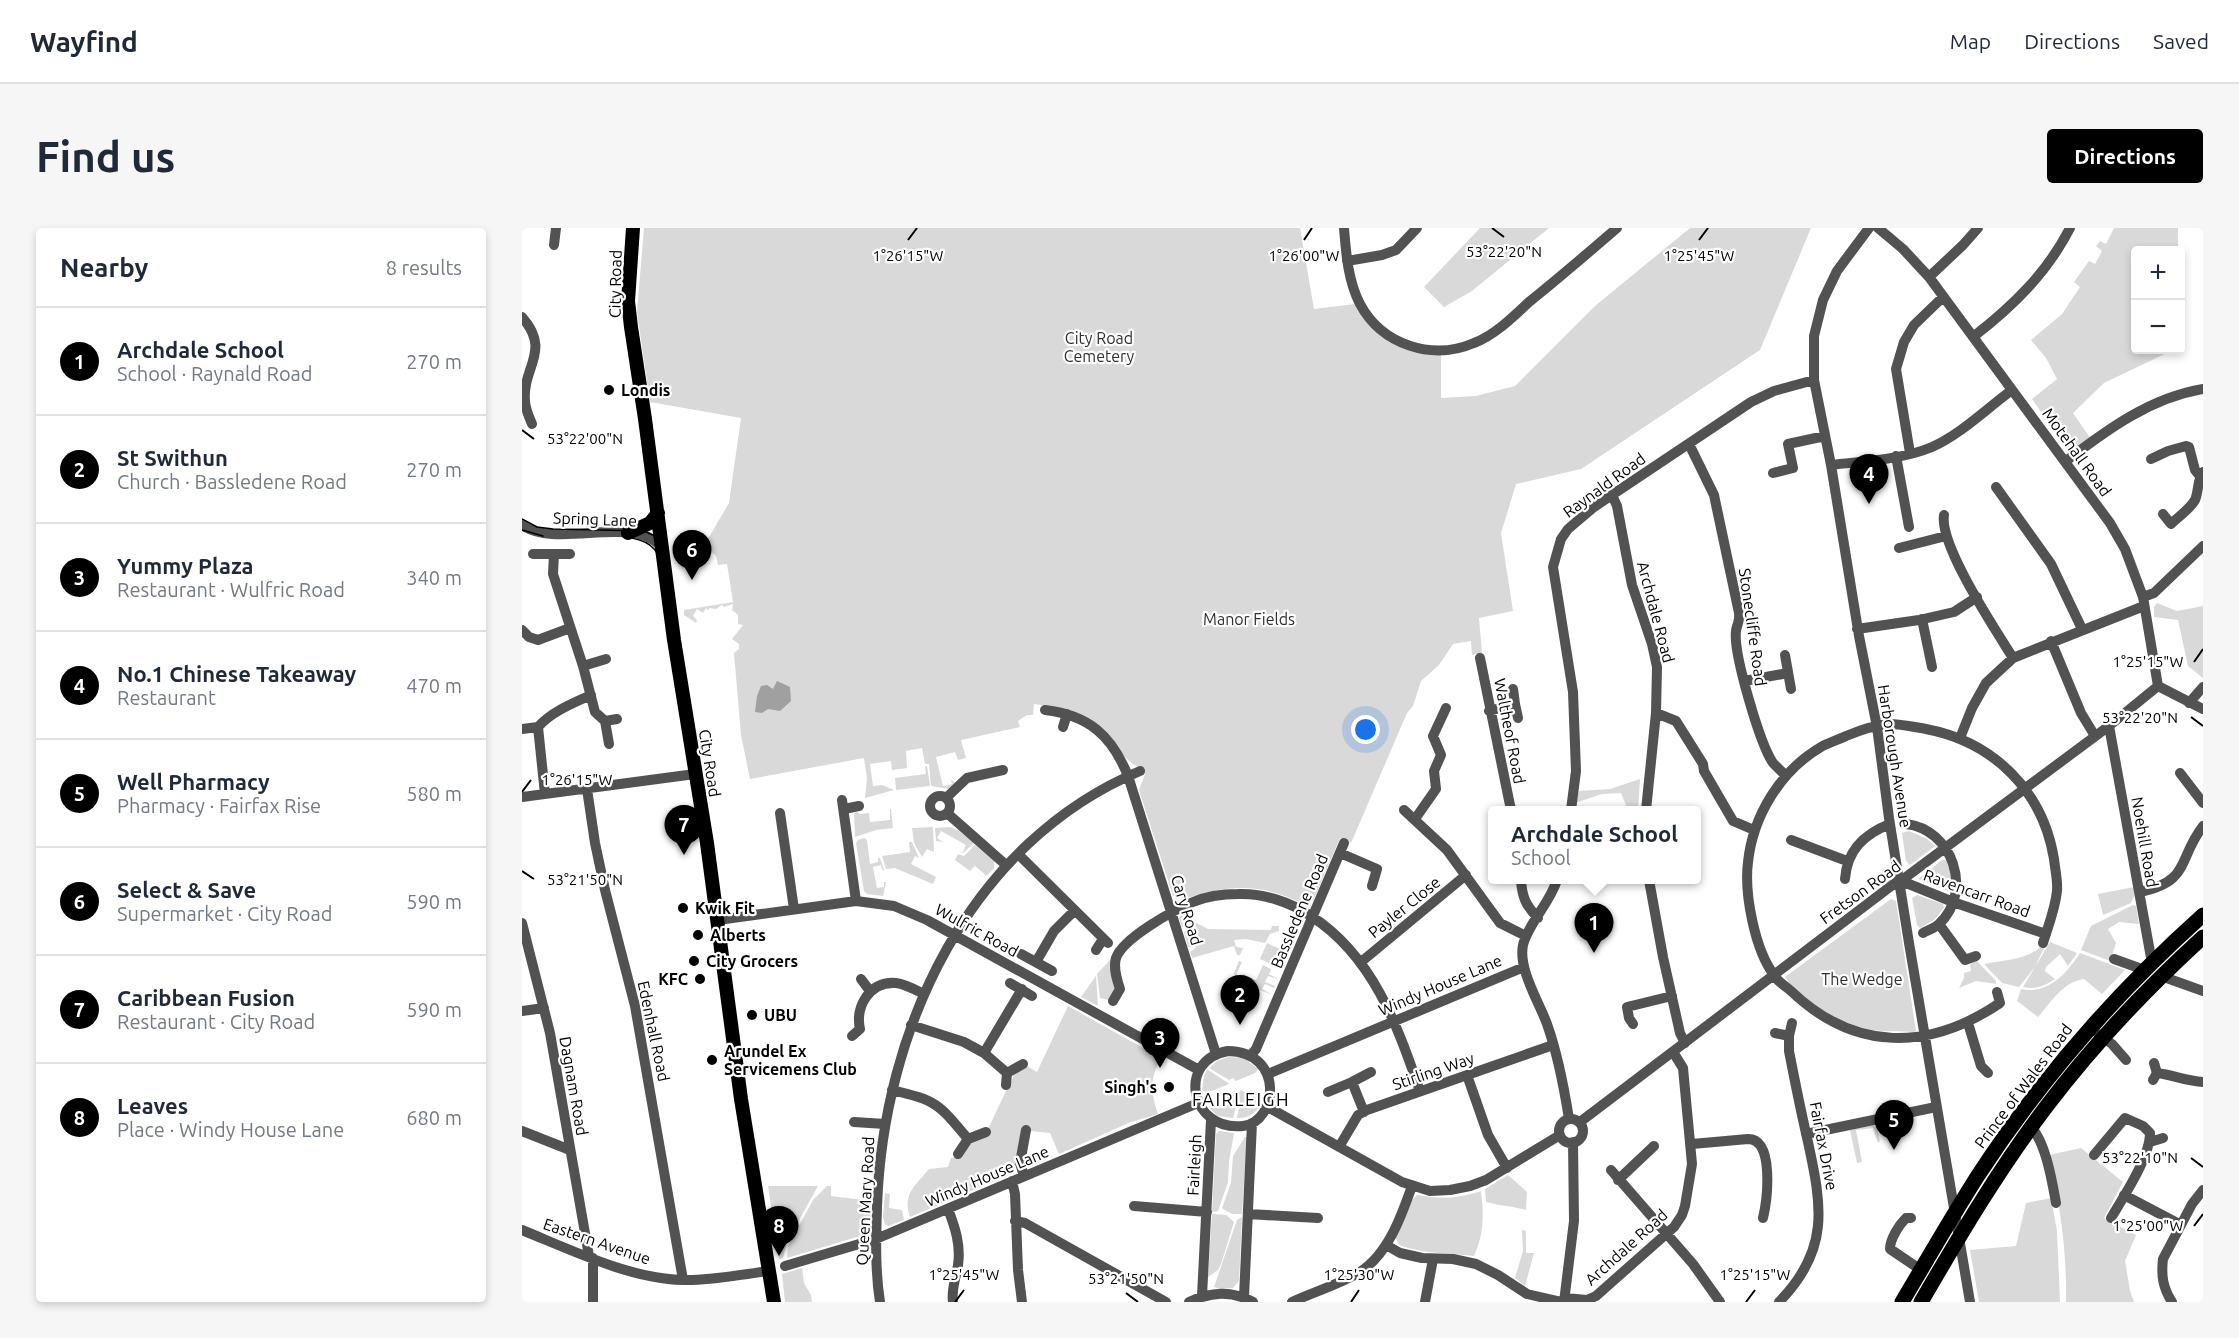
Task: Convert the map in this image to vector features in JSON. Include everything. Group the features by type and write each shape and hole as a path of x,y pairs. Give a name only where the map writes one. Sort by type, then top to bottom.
{"highway":[{"name":"Prince of Wales Road","path":"1902,1302 1956,1212 2050,1075 2147,967 2203,915"},
{"name":"Prince of Wales Road","path":"1921,1302 1999,1173 2031,1127 2103,1038 2161,976 2203,937"},
{"path":"2019,1118 2031,1127"}],"main road":[{"name":"City Road","path":"633,228 628,301 674,640 717,920 752,1174 774,1302"},
{"path":"628,533 650,523 658,513"}],"street":[{"path":"554,245 556,228"},
{"path":"1344,228 1347,261 1357,297 1373,323 1393,339 1412,347 1431,351 1454,349 1476,343 1503,325 1617,228"},
{"path":"1347,261 1382,255 1396,250 1418,228"},
{"name":"Harborough Avenue","path":"1869,228 1837,271 1823,300 1814,336 1814,380 1857,629 1877,727 1899,880 1970,1302"},
{"name":"Motehall Road","path":"1878,228 1903,249 1929,277 2066,461 2120,540 2143,602 2158,686"},
{"path":"1929,277 1978,228"},
{"path":"1973,337 2002,314 2037,279 2070,228"},
{"path":"1910,453 1896,369 1904,342 1914,325 1943,297"},
{"path":"522,317 533,330 536,346 525,401 531,424"},
{"name":"Raynald Road","path":"1572,806 1576,771 1573,692 1553,567 1558,546 1568,529 1586,513 1751,402 1782,388 1814,380"},
{"path":"2066,461 2129,416 2183,392 2203,389"},
{"path":"1830,465 1896,456 1931,447 1946,439 2012,390"},
{"path":"1773,473 1793,468 1788,444 1825,436"},
{"name":"Stonecliffe Road","path":"1689,444 1714,495 1740,623 1736,631 1751,708 1773,762 1786,776"},
{"path":"2151,459 2186,446 2189,447 2194,470 2202,474 2195,500 2191,505 2171,525 2163,514"},
{"path":"1896,456 1909,527"},
{"path":"1996,487 2051,564 2082,629"},
{"name":"Archdale Road","path":"1612,495 1617,506 1632,585 1655,656 1656,713 1646,806"},
{"path":"1944,515 1946,536 1977,597 2013,658"},
{"name":"Spring Lane","path":"522,525 529,530 552,533 628,533 648,537 663,550"},
{"path":"1899,548 1946,536"},
{"path":"1960,738 1975,701 1986,683 2013,658 2143,602 2203,546"},
{"path":"533,554 570,554"},
{"path":"554,554 553,574 596,712 605,721 609,744"},
{"path":"1857,629 1954,612 1977,597"},
{"path":"1922,619 1932,667"},
{"path":"522,630 536,643 570,628"},
{"path":"2051,641 2080,713 2095,735"},
{"path":"1785,656 1791,688"},
{"name":"Waltheof Road","path":"1480,658 1510,806"},
{"path":"583,666 606,659"},
{"path":"1744,681 1788,673"},
{"path":"2158,686 2203,710"},
{"name":"Fretson Road","path":"1575,1120 1673,1052 1899,880 1946,848 2109,726 2158,686"},
{"path":"2189,703 2203,687"},
{"path":"1513,689 1518,718"},
{"path":"522,729 538,727 565,707 591,695"},
{"path":"1489,711 1515,704"},
{"path":"1415,819 1436,789 1434,771 1442,755 1433,736 1446,708"},
{"name":"Cary Road","path":"1045,710 1067,714 1088,722 1099,730 1119,755 1128,776 1216,1054"},
{"path":"1656,713 1676,720 1703,764 1704,771 1732,821 1754,830"},
{"path":"1063,727 1067,714"},
{"path":"605,721 617,718"},
{"path":"2002,1000 1968,1023 1926,1036 1905,1038 1869,1036 1843,1027 1812,1010 1774,976 1758,940 1749,906 1746,872 1754,830 1770,797 1786,776 1800,762 1821,747 1856,732 1891,724 1933,730 1960,738 1987,753 2025,789"},
{"name":"Noehill Road","path":"2109,726 2140,892 2147,967"},
{"path":"538,727 545,794"},
{"path":"946,798 967,778 1003,770"},
{"name":"Queen Mary Road","path":"880,1302 876,1239 878,1178 885,1124 892,1090 911,1025 924,994 954,934 974,904 1006,865 1050,825 1074,808 1140,771"},
{"path":"2180,773 2203,803"},
{"path":"522,797 695,774"},
{"name":"Edenhall Road","path":"586,789 595,843 637,1017 683,1280"},
{"name":"Ravencarr Road","path":"1899,880 2044,939 2054,912 2057,888 2055,866 2044,820 2025,789"},
{"path":"935,797 946,798 950,806 947,813 942,817 931,813 930,801 935,797"},
{"path":"856,901 843,804 859,806"},
{"path":"1404,810 1447,850 1500,923 1526,936"},
{"path":"780,813 794,909"},
{"path":"947,813 1006,865"},
{"path":"1845,879 1847,861 1862,839 1873,831 1890,824"},
{"path":"1906,824 1916,825 1930,832 1946,848 1956,870 1953,902 1939,924 1923,933"},
{"path":"2140,892 2158,888 2173,879 2186,861 2192,843 2203,826"},
{"path":"1791,840 1847,861"},
{"name":"Bassledene Road","path":"1251,1055 1342,848 1377,868 1371,886"},
{"path":"1018,854 1106,941 1096,950"},
{"name":"Payler Close","path":"1361,962 1466,875"},
{"path":"1521,884 1522,898 1538,918"},
{"path":"1555,884 1552,894 1526,936 1523,950 1524,966 1553,1045 1575,1120 1583,1134 1579,1140 1573,1142 1564,1140 1560,1135 1561,1125 1575,1120"},
{"path":"1650,884 1680,1033 1685,1043"},
{"path":"1113,1001 1120,989 1115,970 1116,958 1122,948 1138,934 1172,913 1207,897 1240,894 1274,899 1313,917 1361,962 1394,1020 1420,1091"},
{"name":"Wulfric Road","path":"717,920 856,901 883,904 910,912 954,934 1199,1070"},
{"path":"1036,962 1054,931 1074,911"},
{"name":"Dagnam Road","path":"522,923 544,1008 591,1257 593,1302"},
{"path":"1939,924 1965,960 1976,956"},
{"path":"1021,954 1052,971"},
{"path":"2114,959 2139,968 2147,967"},
{"name":"Windy House Lane","path":"1268,1074 1524,966"},
{"path":"2161,976 2203,991"},
{"path":"861,979 870,991"},
{"path":"1010,982 1032,996"},
{"path":"852,1036 860,1029 860,1010 870,991 889,983 899,984 924,994"},
{"path":"984,1053 1022,989"},
{"path":"1633,1024 1627,1007 1672,996"},
{"path":"522,1011 544,1008"},
{"name":"Fairfax Drive","path":"1779,1302 1808,1264 1815,1245 1820,1205 1791,1059 1789,1036 1792,1023"},
{"path":"1968,1023 1981,1066 1988,1073"},
{"path":"911,1025 964,1042 984,1053 1007,1073"},
{"path":"2090,1028 2112,1044 2126,1060"},
{"path":"1775,1033 1789,1036"},
{"name":"Stirling Way","path":"1364,1112 1553,1045"},
{"path":"1189,1302 1211,1293 1227,1293 1248,1299 1248,1214 1252,1123 1266,1106 1270,1094 1268,1074 1262,1064 1251,1055 1228,1050 1216,1054 1205,1061 1199,1070 1195,1088 1198,1103"},
{"name":"Archdale Road","path":"1386,1245 1409,1256 1454,1259 1476,1264 1527,1294 1564,1301 1587,1300 1596,1296 1666,1234 1678,1221 1685,1206 1691,1180 1692,1144 1683,1068 1673,1052"},
{"path":"1007,1073 1023,1064"},
{"path":"1328,1092 1371,1072"},
{"path":"2155,1072 2186,1081 2203,1082"},
{"path":"1006,1085 1007,1073"},
{"path":"1467,1075 1488,1135 1507,1168"},
{"path":"1339,1147 1353,1121 1364,1112 1352,1082"},
{"path":"892,1090 934,1102 947,1113 968,1139"},
{"name":"Windy House Lane","path":"785,1266 876,1239 1198,1103"},
{"name":"Fairleigh","path":"1198,1103 1211,1120 1222,1125 1242,1126 1252,1123"},
{"path":"1266,1106 1412,1186 1430,1191 1470,1186 1507,1168 1560,1135"},
{"path":"1806,1134 1936,1107"},
{"path":"2094,1155 2125,1118 2148,1129 2150,1142 2111,1218"},
{"name":"Fairleigh","path":"1202,1296 1211,1120"},
{"path":"854,1122 885,1124"},
{"path":"2031,1127 2037,1133 2044,1154 2056,1203"},
{"path":"1024,1176 1020,1163 1026,1130"},
{"path":"522,1131 570,1150"},
{"path":"958,1154 968,1139 986,1132"},
{"path":"2150,1142 2163,1138"},
{"path":"1692,1144 1748,1139 1760,1142 1768,1186 1763,1218"},
{"path":"1564,1301 1574,1221 1573,1142"},
{"path":"1618,1180 1654,1146"},
{"path":"1611,1170 1693,1264 1720,1302"},
{"path":"1012,1181 1016,1194 1015,1221 1022,1302"},
{"path":"1292,1302 1358,1272 1379,1255 1386,1245 1412,1186"},
{"path":"2172,1302 2160,1291 2163,1259 2192,1204 2203,1190"},
{"path":"2124,1195 2181,1225"},
{"name":"Fairleigh","path":"1134,1206 1207,1212"},
{"path":"948,1209 956,1229 959,1249 952,1292 953,1302"},
{"path":"1248,1214 1318,1218"},
{"path":"1911,1218 1906,1218 1903,1222 1890,1244 1890,1249 1921,1270"},
{"path":"1015,1221 1025,1223 1166,1302"},
{"name":"Eastern Avenue","path":"522,1230 630,1272 652,1277 703,1280 770,1271"},
{"path":"1425,1302 1433,1259"}],"green space":[{"name":"Manor Fields","path":"644,228 1300,228 1314,309 1355,304 1389,342 1441,355 1441,398 1476,396 1515,386 1595,306 1690,228 1811,228 1760,350 1581,469 1516,484 1501,533 1513,611 1479,618 1482,653 1472,655 1471,641 1453,644 1439,665 1421,681 1413,706 1407,713 1351,843 1340,838 1313,901 1305,900 1303,904 1272,892 1243,888 1213,891 1182,900 1181,895 1173,896 1139,790 1145,774 1124,756 1110,736 1099,726 1082,716 1054,707 1034,704 1033,715 1027,715 1018,721 1020,727 961,740 966,758 958,760 955,752 936,757 943,786 952,784 951,780 955,782 949,789 931,786 929,764 925,764 922,748 906,751 907,768 892,770 891,761 870,764 873,786 882,785 894,790 865,798 867,778 864,758 750,779 741,735 734,653 739,649 739,644 732,639 743,625 738,624 738,615 732,610 733,604 724,607 722,605 716,609 706,608 703,613 697,609 693,616 697,620 696,623 684,615 684,610 733,602 727,564 718,565 716,556 709,549 702,549 729,503 741,418 650,402 637,312"},
{"path":"1480,228 1549,228 1472,291 1444,307 1424,287"},
{"path":"2114,228 2178,228 2178,246 2131,246 2131,354 2165,354 2104,383 2073,413 2093,442 2071,448 2056,433 2032,399 2057,379 2046,358 2031,340 2062,314 2080,287 2074,282 2089,261 2095,264 2102,251 2096,246 2100,241 2106,244"},
{"path":"2157,603 2177,611 2203,606 2203,678 2188,666 2178,620 2154,617 2154,607"},
{"path":"925,766 927,766 930,786 896,790 895,778 926,774"},
{"path":"1640,779 1638,806 1626,806 1621,793 1602,794 1575,803 1579,791 1610,789"},
{"path":"890,809 893,828 876,830 855,837 854,813 869,813 870,822 890,820"},
{"path":"933,827 934,852 927,849 922,857 914,843 912,828"},
{"path":"950,827 958,830 974,843 963,853 959,851 963,852 966,845 941,831 937,838 943,842 936,841 935,828"},
{"path":"1909,831 1927,839 1935,846 1910,865 1906,861 1902,833"},
{"path":"864,838 867,840 870,864 878,862 880,858 884,870 881,865 873,867 877,888 884,887 884,882 886,882 883,896 867,894 864,891 856,843"},
{"path":"909,842 912,842 919,858 915,856 911,864 936,877 933,884 895,868 886,869 882,856 910,852"},
{"path":"975,845 994,861 994,868 987,876 975,866 970,871 955,860 958,854 964,856"},
{"path":"1942,860 1946,860 1951,873 1950,890 1948,891 1918,879"},
{"path":"2134,887 2135,894 2131,903 2103,915 2098,894"},
{"path":"1917,895 1943,904 1944,908 1934,920 1920,928 1917,925 1912,898"},
{"name":"The Wedge","path":"1891,899 1896,901 1916,1031 1914,1032 1872,1030 1835,1018 1802,996 1785,977"},
{"path":"2133,905 2136,906 2139,924 2119,922 2108,929 2116,943 2110,961 2081,950 2091,926"},
{"path":"1181,915 1208,929 1271,930 1272,926 1279,926 1279,931 1270,934 1265,943 1246,939 1234,940 1236,947 1243,948 1240,955 1237,955 1234,946 1192,958 1190,952 1196,948 1195,946 1188,947 1184,932 1193,928 1192,925 1182,927 1179,918"},
{"path":"2050,942 2077,953 2068,966 2060,954 2046,967 2045,971 2055,979 2036,988 2023,987"},
{"path":"1267,943 1280,949 1273,965 1260,959"},
{"path":"2041,947 2044,948 2035,967 2019,987 2002,983 1984,964 2021,957"},
{"path":"2080,953 2125,970 2102,994 2084,979 2070,984 2038,1017 2017,1001 2021,989 2040,989 2056,981"},
{"path":"1111,959 1116,986 1109,1000 1100,998 1097,974"},
{"path":"1976,960 1996,981 1996,984 1976,981 1959,988 1964,973 1971,971 1970,965"},
{"path":"1239,961 1242,962 1236,975 1241,978 1243,974 1256,980 1263,965 1271,969 1269,974 1278,979 1268,976 1265,982 1275,986 1274,988 1265,984 1262,989 1271,994 1237,983 1234,973"},
{"path":"1096,976 1098,1006 1081,997"},
{"path":"1068,1006 1161,1058 1152,1085 1158,1114 1131,1122 1059,1154 1050,1133 1022,1130 1015,1165 1009,1175 910,1217 908,1202 911,1191 929,1169 948,1167 951,1158 963,1155 971,1142 989,1135 989,1127 1014,1074 1027,1066 1037,1072"},
{"path":"1228,1057 1244,1058 1258,1069 1255,1073 1236,1081 1233,1078 1229,1080 1209,1068 1217,1061"},
{"path":"1207,1069 1229,1084 1207,1093 1202,1090"},
{"path":"1241,1090 1263,1100 1253,1114 1237,1118 1240,1102 1238,1092"},
{"path":"1235,1093 1237,1104 1233,1118 1218,1116 1210,1109 1213,1103"},
{"path":"1873,1125 1877,1128 1880,1141 1878,1143 1873,1128 1856,1130 1862,1162 1857,1163 1850,1130"},
{"path":"1219,1131 1234,1133 1228,1182 1218,1211 1212,1212 1216,1134"},
{"path":"1247,1137 1242,1214 1232,1214 1222,1208 1231,1183 1233,1156"},
{"path":"2081,1148 2123,1182 2104,1218 2136,1235 2125,1261 2134,1302 2066,1302 2062,1228 2049,1155"},
{"path":"1508,1175 1527,1192 1526,1210 1486,1202 1485,1189"},
{"path":"768,1186 818,1186 787,1242 783,1258 779,1259"},
{"path":"827,1186 831,1186 831,1196 863,1200 871,1206 870,1233 787,1258 788,1246 813,1200"},
{"path":"1481,1191 1482,1224 1480,1240 1474,1256 1426,1252 1399,1245 1395,1237 1412,1200 1417,1195 1449,1197"},
{"path":"885,1193 890,1194 889,1208 902,1210 904,1220 888,1226 883,1217"},
{"path":"2051,1198 2057,1231 2060,1302 1979,1302 1970,1250 2016,1246 2026,1203"},
{"path":"1212,1214 1226,1215 1234,1222 1221,1264 1218,1270 1208,1277"},
{"path":"1242,1217 1239,1281 1233,1288 1214,1287 1237,1220"},
{"path":"1522,1230 1526,1231 1526,1253 1534,1253 1525,1286 1515,1278 1523,1251"},
{"path":"802,1268 804,1283 812,1302 785,1302 782,1274"}],"shaded area":[{"path":"777,681 790,687 791,701 780,711 768,709 762,713 755,712 761,686 767,685 773,689"}],"tram line":[{"path":"522,519 537,527 553,529 644,531 659,538 666,549 679,655 709,839 745,1105 777,1302"},
{"path":"522,530 543,536"},
{"path":"624,537 650,545 658,555 663,569"}],"place":[{"name":"Londis","path":"609,390"},
{"name":"No.1 Chinese Takeaway","path":"1869,504"},
{"name":"Select & Save","path":"692,580"},
{"name":"Caribbean Fusion","path":"684,855"},
{"name":"Kwik Fit","path":"683,908"},
{"name":"Alberts","path":"698,935"},
{"name":"Archdale School","path":"1594,953"},
{"name":"City Grocers","path":"694,961"},
{"name":"KFC","path":"700,979"},
{"name":"UBU","path":"752,1015"},
{"name":"St Swithun","path":"1240,1025"},
{"name":"Arundel Ex Servicemens Club","path":"712,1060"},
{"name":"Yummy Plaza","path":"1160,1068"},
{"name":"Singh's","path":"1169,1087"},
{"name":"Well Pharmacy","path":"1894,1150"},
{"name":"Leaves","path":"779,1256"}],"district":[{"name":"FAIRLEIGH","path":"1241,1099"}],"park label":[{"name":"City Road Cemetery","path":"1099,347"}]}
